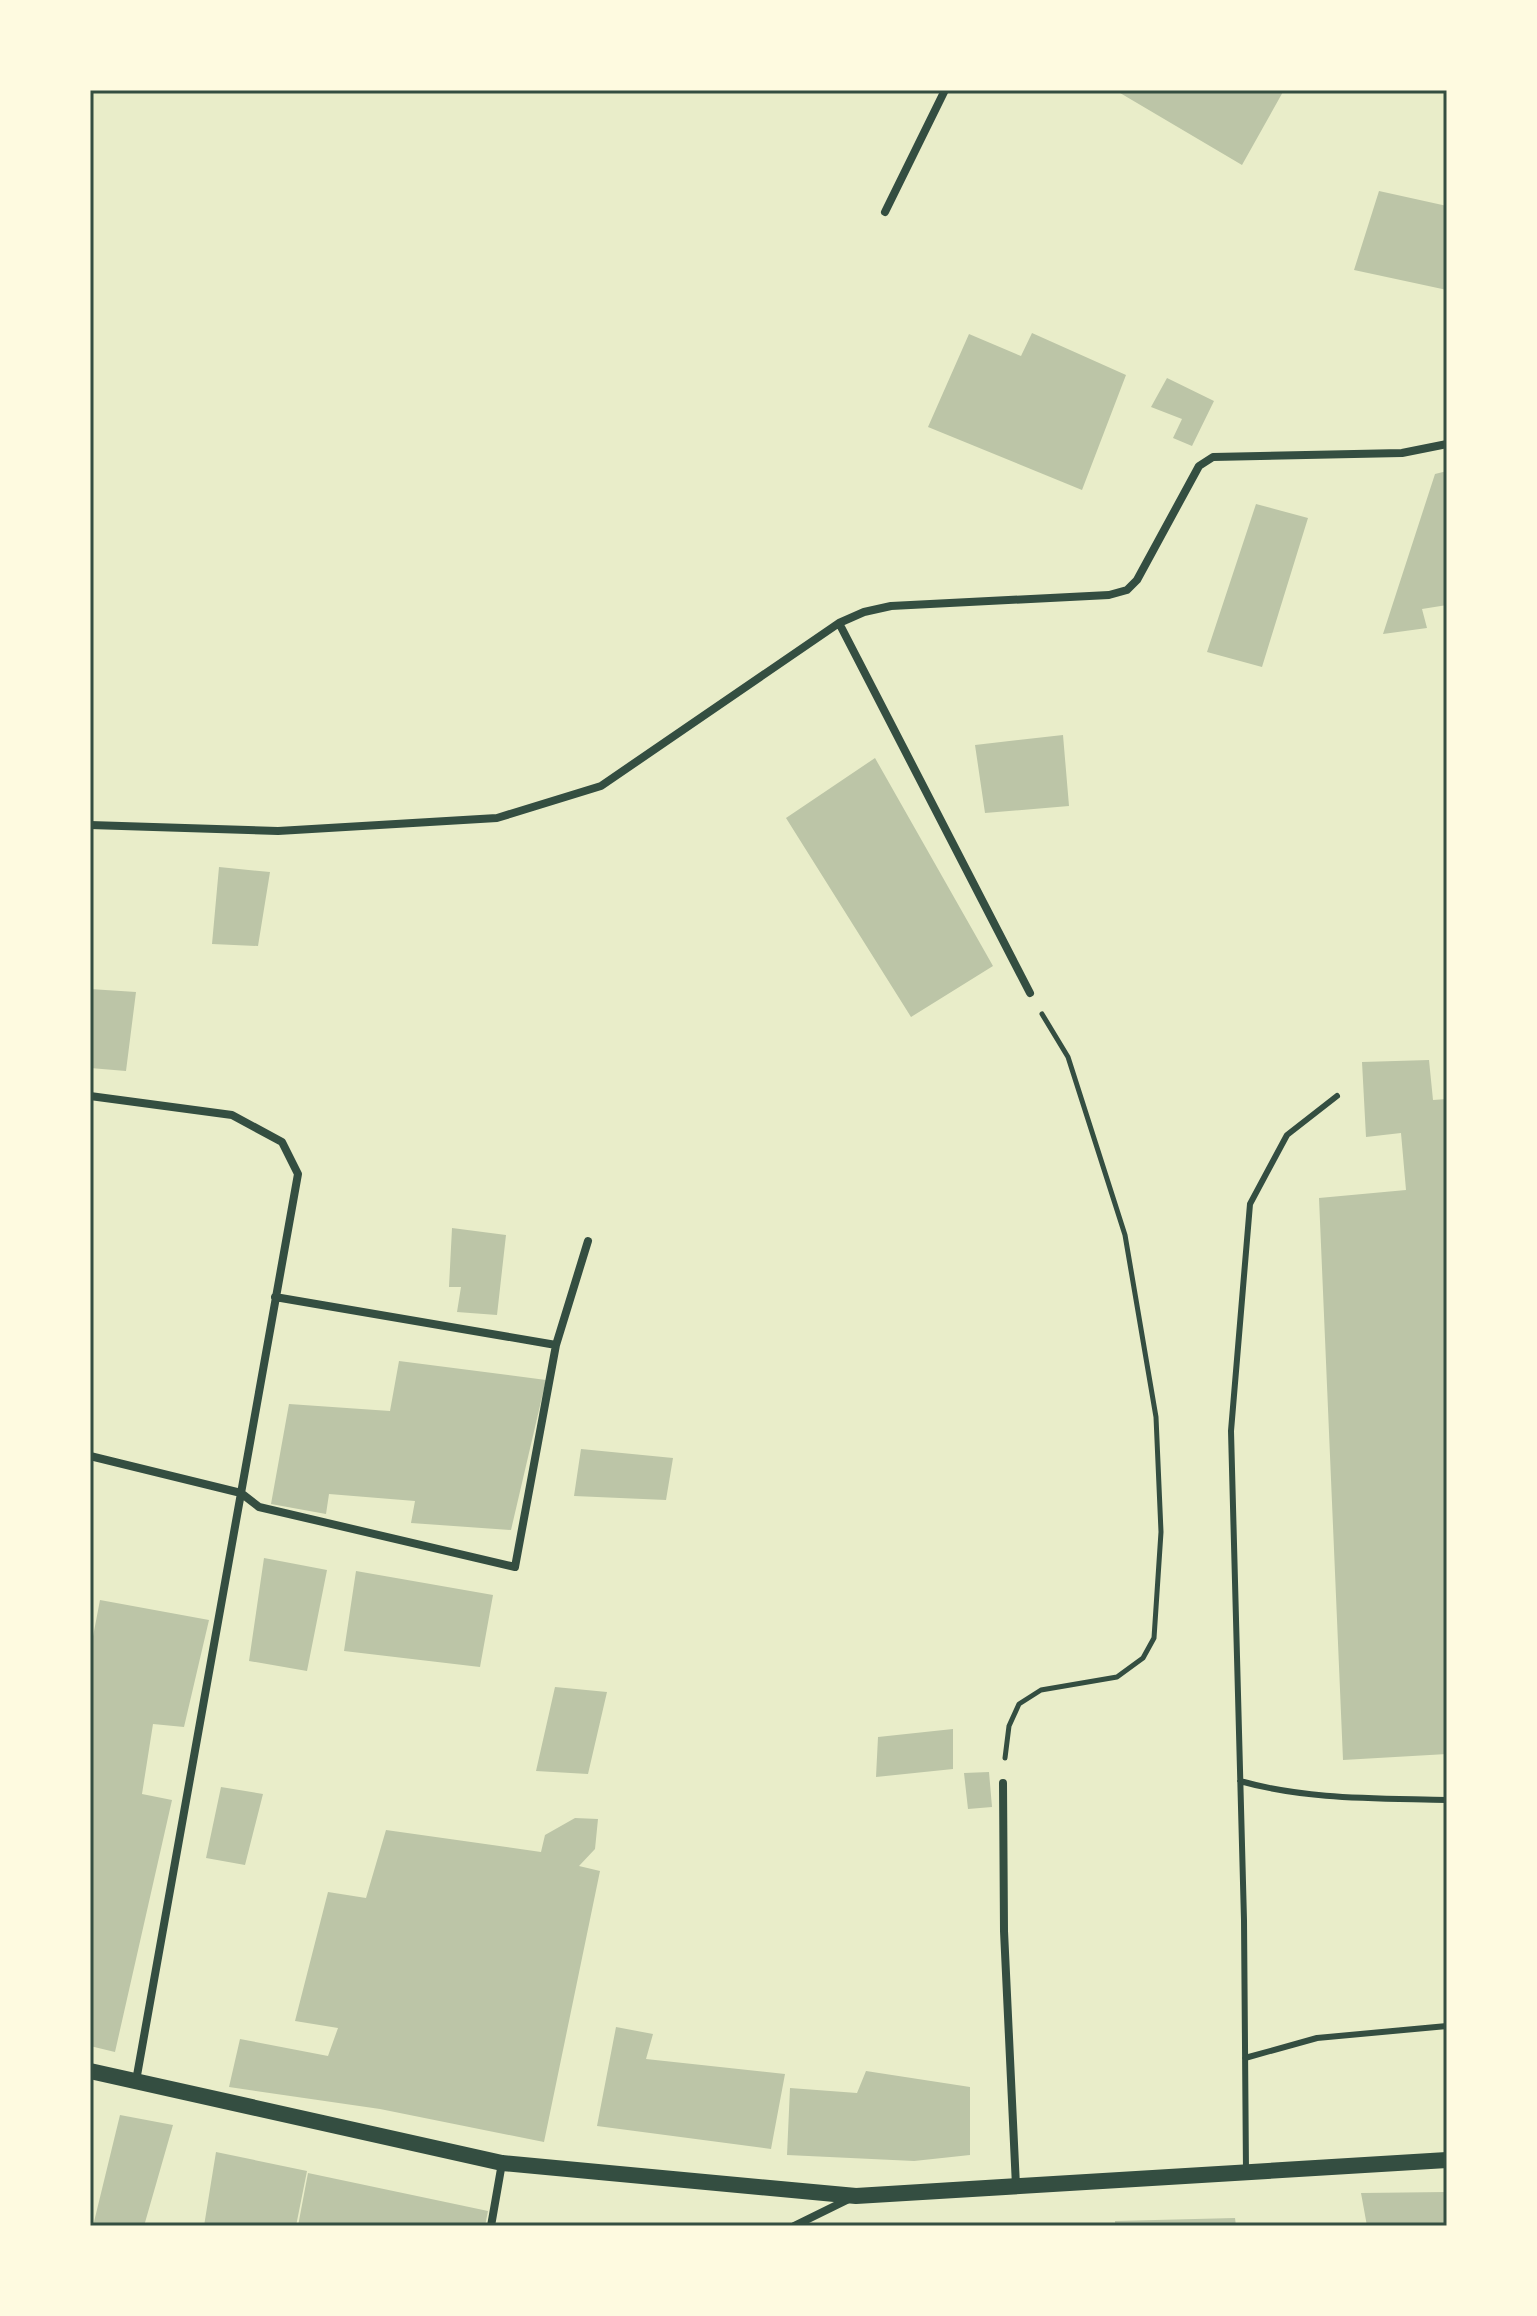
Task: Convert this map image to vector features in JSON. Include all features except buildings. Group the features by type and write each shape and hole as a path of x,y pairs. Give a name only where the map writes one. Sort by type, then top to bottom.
{"main road":[{"path":"90,2071 502,2163 856,2196 1447,2160"}],"street":[{"path":"885,212 945,90"},
{"path":"90,825 278,831 497,818 601,786 839,623 864,612 891,606 1109,595 1127,590 1137,580 1199,466 1213,457 1402,453 1447,444"},
{"path":"839,623 1030,993"},
{"path":"90,1096 232,1115 282,1142 298,1174 136,2081"},
{"path":"90,1456 241,1493 259,1507 515,1567 556,1345 588,1241"},
{"path":"275,1297 556,1345"},
{"path":"1003,1783 1004,1931 1016,2186"},
{"path":"491,2226 502,2163"},
{"path":"794,2226 856,2196"}],"lane":[{"path":"1246,2172 1231,1431 1250,1204 1287,1135 1337,1096"},
{"path":"1240,1781 1271,1790 1345,1797 1447,1800"},
{"path":"1245,2058 1317,2038 1447,2026"}],"path":[{"path":"1003,1783 1009,1726 1019,1704 1041,1690 1117,1677 1143,1658 1154,1638 1161,1532 1156,1417 1125,1235 1068,1057 1030,993"}]}
